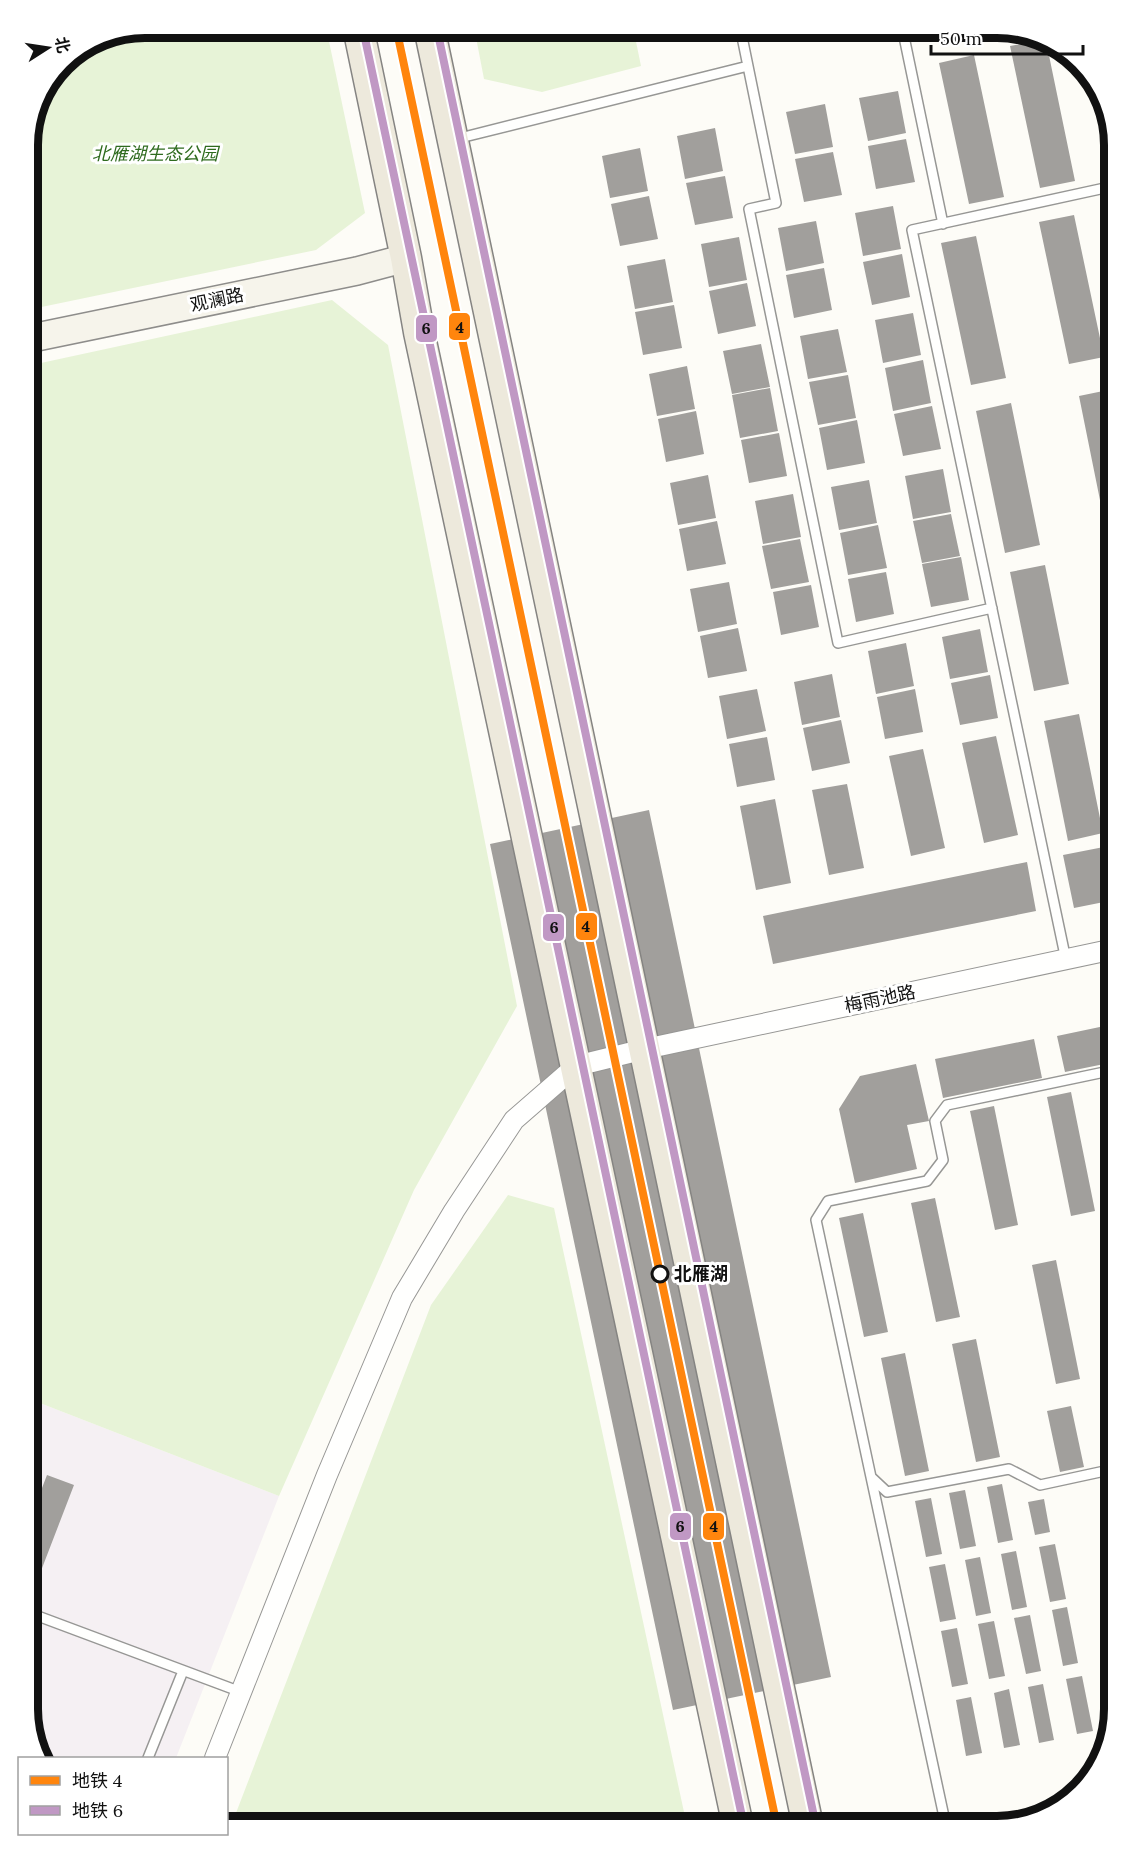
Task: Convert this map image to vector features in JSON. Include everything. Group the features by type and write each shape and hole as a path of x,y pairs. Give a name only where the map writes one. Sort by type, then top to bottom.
{"main road":[{"path":"360,38 419,332 736,1816"},
{"path":"431,38 806,1816"}],"street":[{"name":"观澜路","path":"38,337 357,271 406,258"},
{"name":"梅雨池路","path":"576,1066 645,1048 1103,952"},
{"path":"215,1757 327,1475 402,1298 454,1211 514,1120 576,1066"}],"lane":[{"path":"742,38 776,203 748,209 838,643 992,608"},
{"path":"904,38 943,224"},
{"path":"453,140 748,66"},
{"path":"1066,960 912,230 1103,188"},
{"path":"944,1816 816,1220 828,1200 927,1181 943,1160 935,1121 947,1105 1103,1072"},
{"path":"871,1477 887,1492 1009,1469 1040,1485 1103,1471"},
{"path":"38,1616 241,1692"},
{"path":"148,1757 183,1671"}],"shaded area":[{"path":"38,1402 279,1496 176,1757 49,1757 38,1723"}],"green space":[{"name":"北雁湖生态公园","path":"130,38 328,38 365,213 316,250 38,308 38,137 41,117 48,97 61,78 78,78 78,61 97,48 110,43"},
{"path":"476,38 635,38 641,66 542,92 484,79"},
{"path":"332,300 388,345 517,1006 414,1190 279,1496 38,1402 38,364"},
{"path":"508,1195 554,1208 685,1816 235,1815 431,1305"}],"building":[{"path":"1029,42 1048,50 1075,181 1040,188 1010,46"},
{"path":"974,55 1004,197 969,204 939,63"},
{"path":"898,91 906,133 868,141 859,98"},
{"path":"825,104 833,147 795,154 786,112"},
{"path":"715,128 723,171 685,179 677,136"},
{"path":"906,139 915,182 876,189 868,146"},
{"path":"640,148 648,191 610,198 602,156"},
{"path":"833,152 842,195 804,202 795,159"},
{"path":"725,176 733,218 695,225 686,183"},
{"path":"649,196 658,239 620,246 611,204"},
{"path":"893,206 901,249 863,256 855,213"},
{"path":"1074,215 1103,357 1069,364 1039,222"},
{"path":"816,221 824,263 786,271 778,228"},
{"path":"976,236 1006,378 971,385 941,243"},
{"path":"739,237 747,280 709,287 701,244"},
{"path":"902,254 910,297 872,305 863,262"},
{"path":"665,259 673,302 635,309 627,266"},
{"path":"824,268 832,310 794,318 786,275"},
{"path":"747,283 756,326 718,334 709,291"},
{"path":"674,305 682,348 643,355 635,312"},
{"path":"913,313 921,355 883,363 875,320"},
{"path":"838,329 847,372 808,379 800,336"},
{"path":"761,344 770,387 732,394 723,351"},
{"path":"923,360 931,403 893,411 885,368"},
{"path":"687,366 695,409 657,416 649,374"},
{"path":"848,375 856,418 818,425 809,382"},
{"path":"770,388 778,431 740,438 732,395"},
{"path":"1103,391 1103,515 1079,396"},
{"path":"1011,403 1040,545 1005,553 976,411"},
{"path":"932,406 941,449 903,456 894,414"},
{"path":"696,411 704,454 666,462 658,419"},
{"path":"857,420 865,463 827,470 819,428"},
{"path":"779,433 787,476 749,483 741,440"},
{"path":"943,469 951,512 913,519 905,476"},
{"path":"708,475 716,518 678,525 670,483"},
{"path":"869,480 877,523 839,530 831,487"},
{"path":"793,494 801,537 763,544 755,501"},
{"path":"951,514 960,556 922,563 913,521"},
{"path":"717,521 726,564 687,571 679,529"},
{"path":"878,525 887,568 848,575 840,533"},
{"path":"800,539 809,582 771,589 762,546"},
{"path":"961,557 969,600 931,607 922,564"},
{"path":"1045,565 1069,684 1034,691 1010,572"},
{"path":"886,572 894,614 856,622 848,579"},
{"path":"729,582 737,624 698,632 690,589"},
{"path":"811,585 819,627 781,635 773,592"},
{"path":"738,628 747,671 708,678 700,636"},
{"path":"980,629 988,672 950,679 942,637"},
{"path":"906,643 914,686 876,694 868,651"},
{"path":"832,674 840,717 802,725 794,682"},
{"path":"990,675 998,718 960,725 951,683"},
{"path":"757,689 766,731 727,739 719,696"},
{"path":"915,689 923,732 885,739 877,697"},
{"path":"1079,714 1103,833 1068,841 1044,721"},
{"path":"841,720 850,763 812,771 803,728"},
{"path":"996,736 1018,835 984,843 962,743"},
{"path":"767,737 775,780 737,787 729,744"},
{"path":"923,749 945,848 911,856 889,756"},
{"path":"847,784 864,868 829,875 812,790"},
{"path":"775,799 791,883 756,890 740,806"},
{"name":"北雁湖","path":"649,810 831,1677 673,1710 490,844"},
{"path":"1103,847 1103,902 1074,908 1063,855"},
{"path":"1027,862 1036,911 773,964 763,916"},
{"path":"1103,1026 1103,1064 1065,1072 1057,1036"},
{"path":"1034,1039 1042,1078 943,1098 935,1059"},
{"path":"916,1064 929,1121 907,1125 917,1169 855,1183 839,1109 860,1076"},
{"path":"1071,1092 1095,1211 1071,1216 1047,1097"},
{"path":"994,1106 1018,1225 995,1230 970,1111"},
{"path":"935,1198 960,1317 936,1322 911,1203"},
{"path":"863,1213 888,1332 864,1337 839,1218"},
{"path":"1056,1260 1080,1379 1056,1384 1032,1265"},
{"path":"976,1339 1000,1457 976,1462 952,1344"},
{"path":"905,1353 929,1471 905,1476 881,1358"},
{"path":"1071,1406 1084,1467 1060,1472 1047,1411"},
{"path":"47,1475 74,1485 38,1579 38,1498"},
{"path":"1002,1484 1013,1540 998,1543 987,1487"},
{"path":"965,1490 976,1546 960,1549 949,1493"},
{"path":"931,1498 942,1554 926,1557 915,1501"},
{"path":"1044,1499 1050,1532 1035,1535 1028,1502"},
{"path":"1055,1544 1066,1599 1050,1602 1039,1547"},
{"path":"1016,1551 1027,1607 1012,1610 1001,1554"},
{"path":"980,1557 991,1613 976,1616 965,1560"},
{"path":"945,1564 956,1619 940,1622 929,1567"},
{"path":"1067,1607 1078,1663 1063,1666 1052,1610"},
{"path":"1030,1615 1041,1671 1026,1674 1014,1618"},
{"path":"994,1621 1005,1676 989,1679 978,1624"},
{"path":"957,1628 968,1684 952,1687 941,1631"},
{"path":"1082,1676 1093,1731 1077,1734 1066,1679"},
{"path":"1043,1684 1054,1740 1039,1743 1028,1687"},
{"path":"1009,1689 1020,1745 1004,1748 994,1693"},
{"path":"971,1697 982,1753 966,1756 956,1700"}],"metro line":[{"name":"6","path":"365,38 742,1816"},
{"name":"4","path":"398,38 775,1816"},
{"name":"6","path":"439,38 814,1816"}],"place":[{"name":"北雁湖","path":"660,1274"}]}
